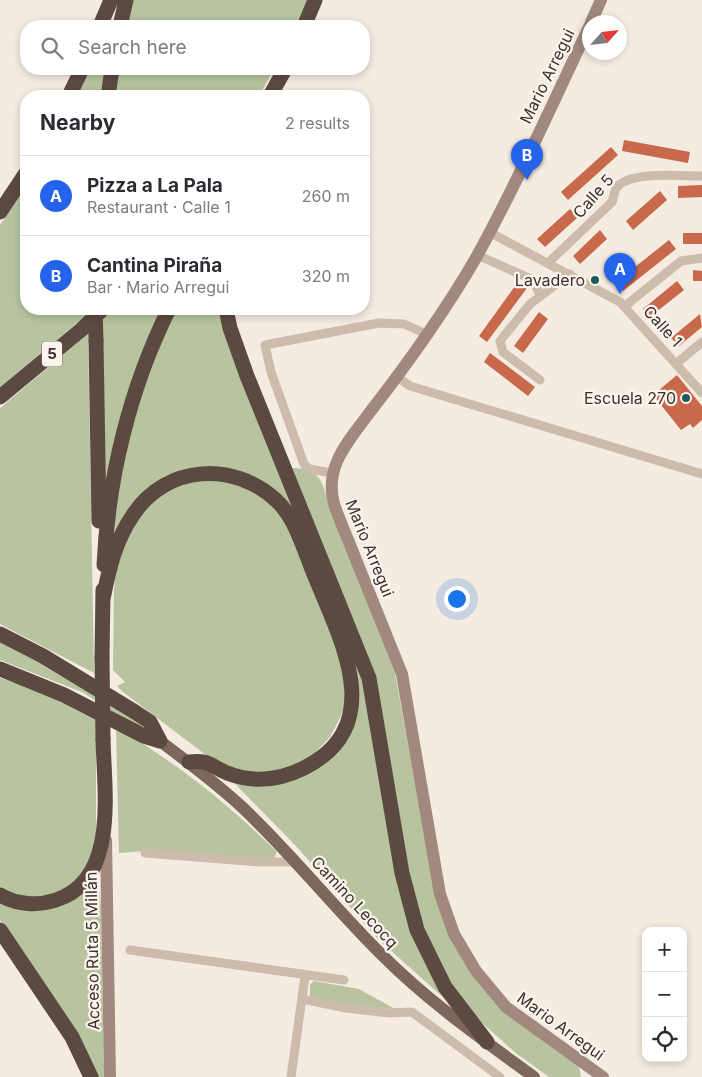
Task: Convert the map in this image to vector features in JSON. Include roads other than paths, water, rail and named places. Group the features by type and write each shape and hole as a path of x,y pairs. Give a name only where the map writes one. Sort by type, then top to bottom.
{"highway":[{"path":"103,20 111,0"},
{"path":"121,20 126,0"},
{"path":"307,20 315,0"},
{"path":"72,90 79,75"},
{"path":"109,90 111,75"},
{"path":"275,90 282,75"},
{"path":"0,212 20,182"},
{"path":"95,315 99,571 102,600"},
{"name":"5","path":"0,397 97,315"},
{"path":"0,895 17,902 42,903 63,898 81,885 95,865 106,824 102,600 107,521 113,479 130,407 167,315"},
{"path":"227,315 246,376 367,671 402,873 417,930 445,986 487,1042"},
{"path":"102,600 112,553 133,514 150,495 184,476 214,472 242,478 256,485 279,502 293,525 349,662 353,694 344,728 336,743 312,764 279,778 251,779 228,773 205,760 189,762"},
{"path":"0,634 43,656 150,722 160,741"},
{"path":"0,669 64,695 144,736 160,741"},
{"path":"0,930 72,1037 91,1077"}],"main road":[{"name":"Camino Lecocq","path":"160,741 189,762 242,807 384,957 449,1015 534,1077"}],"street":[{"name":"Mario Arregui","path":"594,15 601,0"},
{"name":"Mario Arregui","path":"582,40 477,255 397,377 343,449 332,473 332,501 402,674 440,894 454,934 476,971 506,1007 590,1073 603,1077"},
{"name":"Calle 5","path":"548,263 612,202 615,190 623,182 636,177 702,176"},
{"name":"Calle 1","path":"488,232 570,274 625,306 702,393"},
{"path":"477,255 529,278 534,282 540,295"},
{"path":"625,306 681,260 702,258"},
{"path":"540,380 503,352 499,345 500,341 524,311 540,295 570,274"},
{"path":"332,473 309,469 304,464 271,372 265,345 379,323 404,324 426,334"},
{"path":"677,363 702,342"},
{"path":"397,377 410,386 702,474"},
{"name":"Acceso Ruta 5 Millán","path":"106,824 110,1077"},
{"path":"145,853 259,862 296,862"},
{"path":"130,950 304,976 344,980"},
{"path":"291,1077 304,976"},
{"path":"302,999 346,1008 389,1013 412,1012 500,1077"}],"place":[{"name":"Cantina Piraña","path":"527,180"},
{"name":"Lavadero","path":"595,280"},
{"name":"Pizza a La Pala","path":"620,294"},
{"name":"Escuela 270","path":"686,398"}]}
